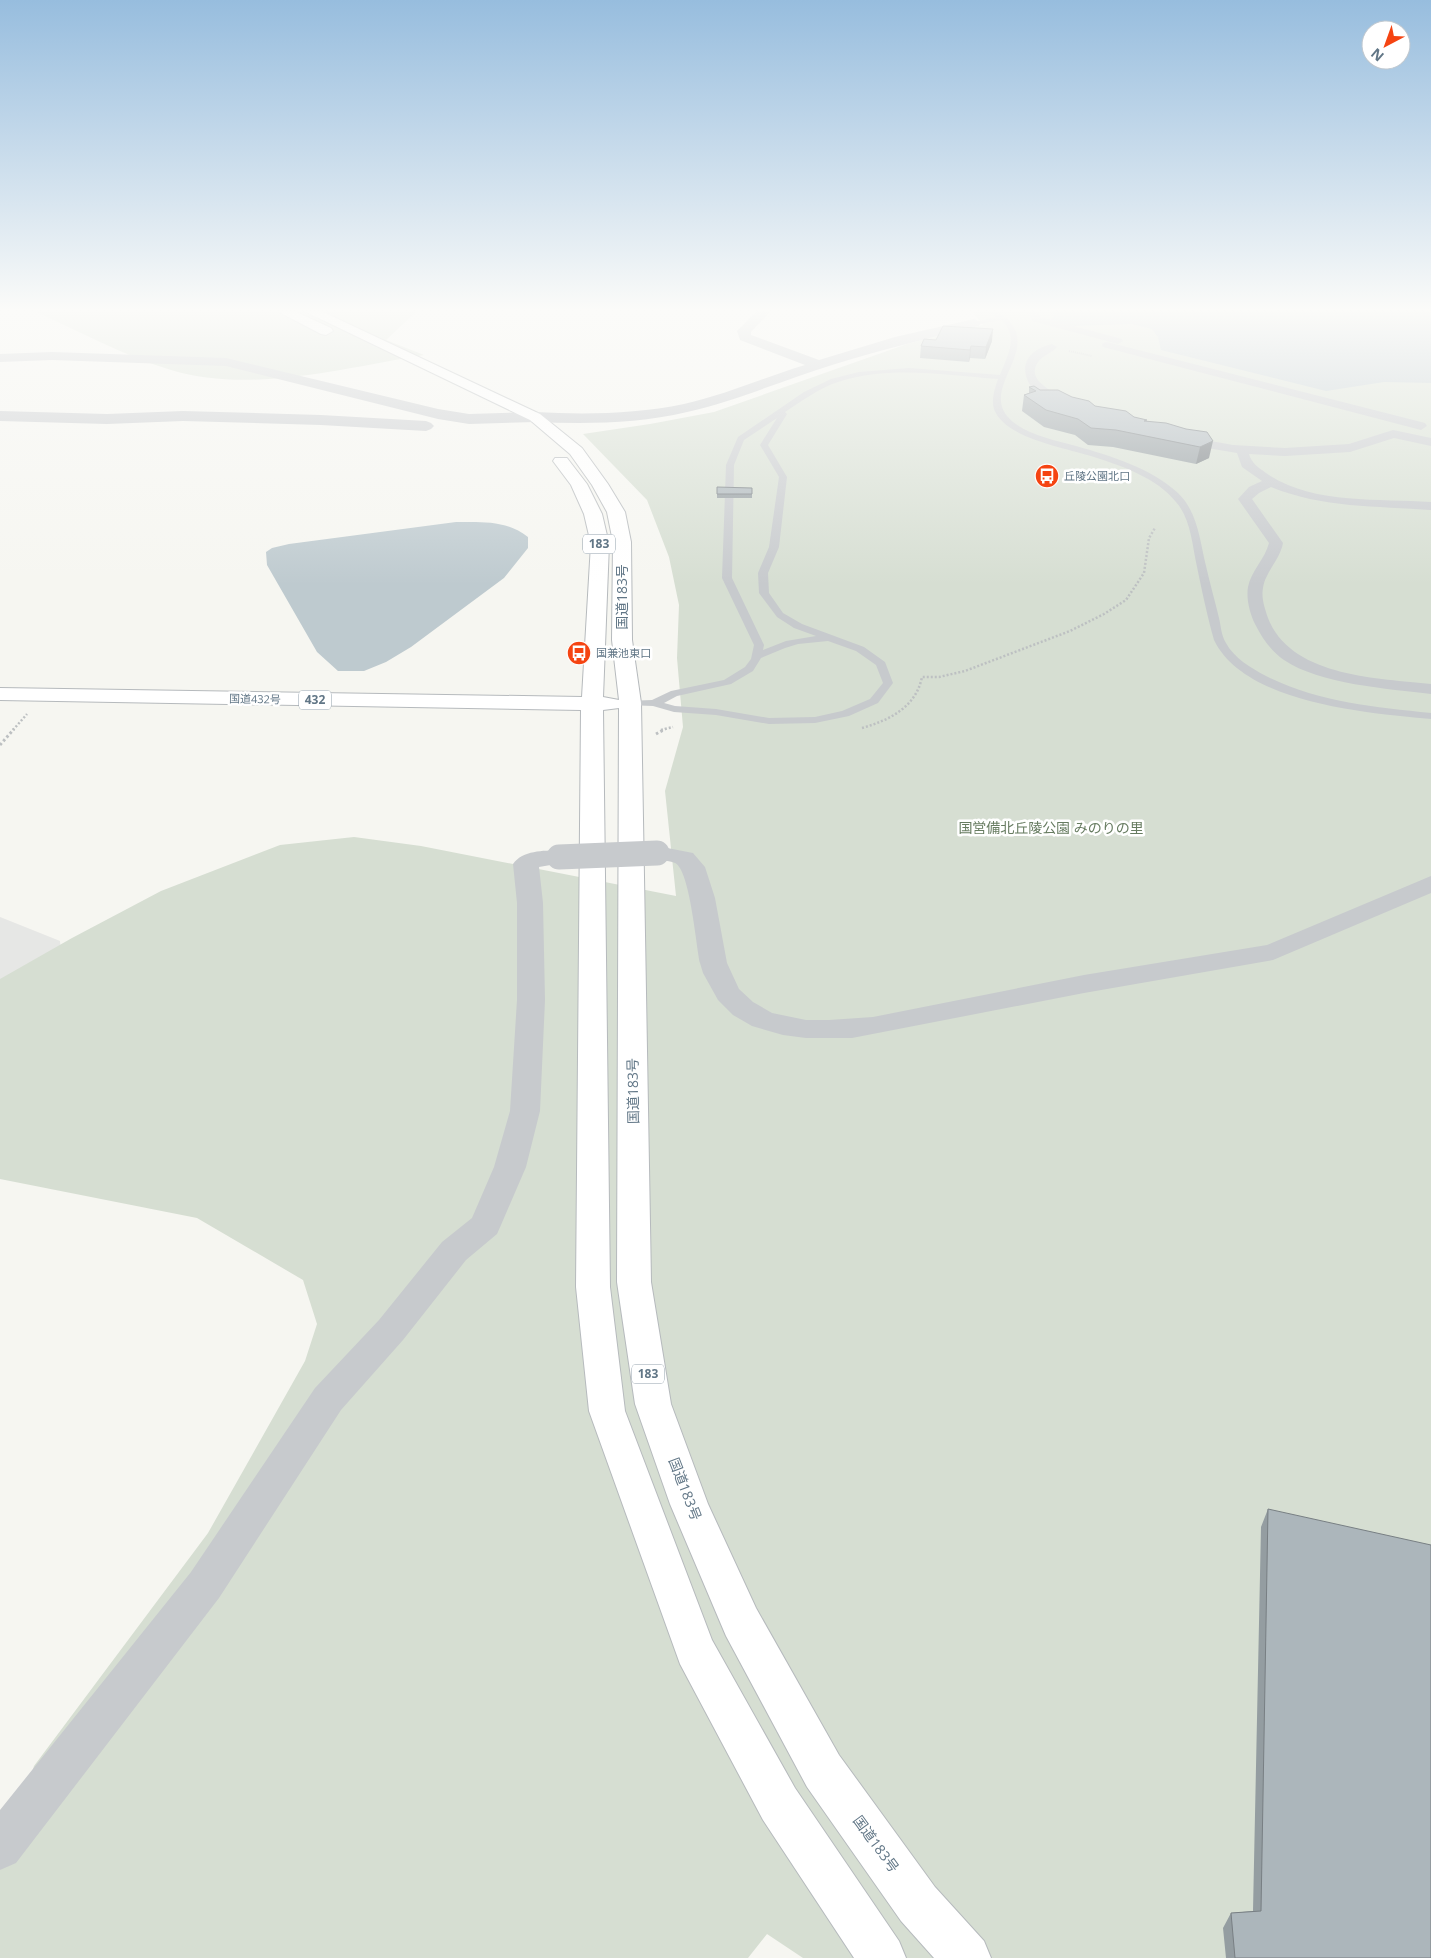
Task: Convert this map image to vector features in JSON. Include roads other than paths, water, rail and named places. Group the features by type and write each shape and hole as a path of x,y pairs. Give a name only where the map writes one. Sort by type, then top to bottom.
{"highway":[{"name":"国道183号","path":"478,402 508,418 555,454 579,484 592,514 600,544 592,704 592,1287 607,1412 695,1650 779,1804 882,1958"},
{"name":"国道183号","path":"505,402 535,418 576,451 600,484 616,512 622,542 622,640 641,703 634,1282 653,1404 689,1504 741,1622 823,1771 918,1904 966,1958"},
{"name":"国道432号","path":"0,694 592,704 641,703"}],"street":[{"path":"391,402 438,414 469,419 535,418 584,420 672,411 707,402"},
{"path":"1062,402 1076,409"},
{"path":"1333,402 1431,429"},
{"path":"0,416 108,419 183,416 321,420 426,426"},
{"path":"1174,438 1242,450 1284,452 1339,449 1364,444 1394,434 1431,442"},
{"path":"1242,450 1246,464 1271,482 1295,492 1316,496 1431,506"},
{"path":"1271,482 1254,490 1245,498 1276,543 1274,554 1256,582 1255,594 1262,624 1273,640 1290,656 1323,670 1431,689"},
{"path":"0,1847 205,1585 328,1400 391,1330 454,1250 485,1225 510,1166 526,1111 531,1000 530,903 526,864 536,859 559,857 657,853 684,858 691,866 702,896 716,971 723,989 751,1013 769,1022 792,1028 817,1031 873,1026 1084,984 1273,952 1431,884"}],"lane":[{"path":"641,703 674,694 717,686 744,674 751,668 758,656 759,645 727,578 730,465 741,439 795,402"},
{"path":"996,402 1001,414 1011,424 1037,436 1121,464 1152,478 1177,497 1190,520 1220,642 1238,664 1280,688 1316,701 1372,710 1431,716"},
{"path":"641,703 674,710 716,712 769,721 815,720 845,714 874,701 888,683 881,664 860,649 798,626 780,615 764,593 763,573 774,547 784,477 780,468 768,456 764,445 786,409"},
{"path":"758,656 798,640 834,640"}],"place":[{"name":"丘陵公園北口","path":"1047,476"},
{"name":"国兼池東口","path":"579,653"}],"park label":[{"name":"国営備北丘陵公園 みのりの里","path":"1051,828"}]}
